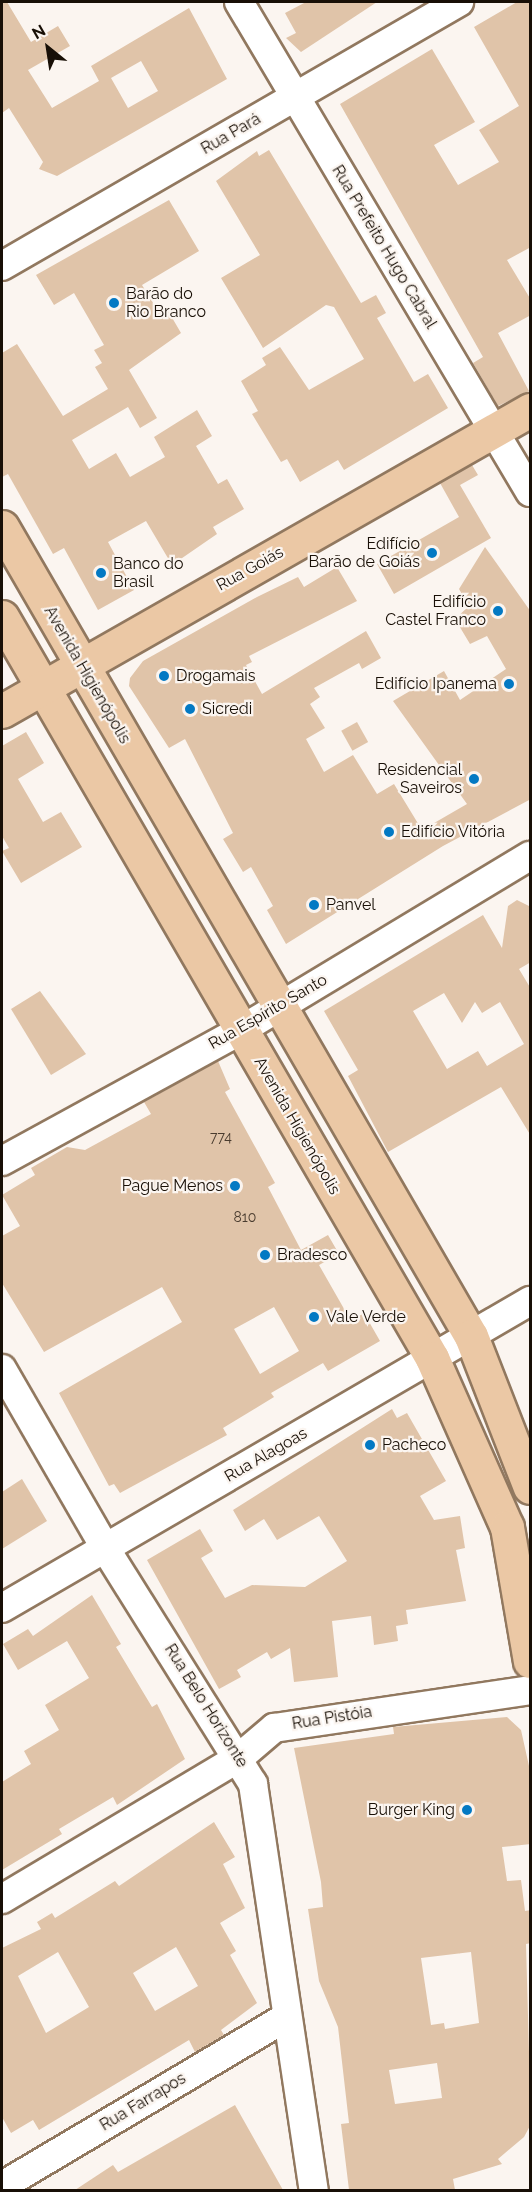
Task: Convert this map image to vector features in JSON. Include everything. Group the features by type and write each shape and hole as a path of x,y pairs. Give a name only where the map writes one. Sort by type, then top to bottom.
{"main road":[{"name":"Rua Goiás","path":"2,711 531,410"},
{"name":"Avenida Higienópolis","path":"2,527 471,1336 531,1487"},
{"name":"Avenida Higienópolis","path":"2,617 432,1358 507,1527 531,1661"}],"street":[{"name":"Rua Prefeito Hugo Cabral","path":"239,2 294,98 531,492"},
{"name":"Rua Pará","path":"2,266 459,2"},
{"name":"Rua Espírito Santo","path":"2,1161 241,1030 531,856"},
{"name":"Rua Alagoas","path":"2,1608 531,1301"},
{"name":"Rua Belo Horizonte","path":"2,1369 105,1548 240,1757 258,1805 285,2018 314,2190"},
{"name":"Rua Pistóia","path":"2,1899 240,1757 274,1728 306,1720 531,1690"},
{"name":"Rua Farrapos","path":"2,2186 285,2018"}],"building":[{"path":"2,2 7,2 31,42 58,26 70,46 28,70 52,108 99,81 91,66 189,8 227,79 57,176 39,169 43,162 9,108 2,113","holes":["141,61 158,91 128,108 111,78"]},
{"path":"306,2 377,2 301,52 286,38 296,33 285,13"},
{"path":"517,2 531,2 531,247 507,260 531,300 531,315 498,333 529,391 498,406 473,363 483,357 340,104 432,49 475,122 434,145 458,185 499,162 479,130 519,106 474,27"},
{"path":"269,150 361,303 376,295 386,313 377,318 414,382 428,374 448,408 344,470 338,460 300,482 287,459 281,462 252,414 258,411 241,381 266,365 262,358 280,347 309,390 364,359 334,307 326,305 263,348 221,278 260,255 216,181 257,151 259,156"},
{"path":"169,200 199,251 142,285 160,314 167,309 181,333 129,370 157,418 140,428 128,407 72,440 89,469 116,453 130,477 165,457 154,437 197,410 212,436 196,446 218,484 227,479 244,509 213,527 217,534 172,565 146,521 108,542 134,590 98,610 64,548 53,554 8,474 2,477 2,353 17,344 63,416 108,389 95,367 102,363 94,350 104,345 74,293 54,305 36,275"},
{"name":"Edifício Barão de Goiás","path":"472,465 478,475 460,485 491,538 394,594 377,564 459,517 440,483"},
{"path":"485,547 531,612 531,799 443,846 286,944 267,910 273,906 251,867 243,872 223,839 233,833 185,739 169,748 129,686 130,678 143,661 257,597 298,577 304,587 337,567 357,601 249,656 252,662 246,665 262,694 366,631 381,658 362,669 359,663 314,688 320,697 310,704 325,728 306,739 324,772 353,755 377,794 394,784 422,830 467,804 393,701 444,671 460,700 506,669 487,636 470,644 455,619 469,606 459,589"},
{"path":"357,722 368,742 352,751 341,731"},
{"path":"26,732 44,763 18,779 43,822 61,812 82,847 21,883 2,851 9,848 2,836 2,746"},
{"path":"517,900 531,907 531,962 519,969 531,989 531,1136 501,1087 388,1152 348,1076 358,1070 324,1011 483,915 502,948 508,906","holes":["444,993 462,1023 475,1002 482,1013 500,1002 524,1044 487,1066 478,1051 447,1069 413,1011"]},
{"path":"40,991 86,1054 51,1075 11,1009"},
{"path":"218,1061 230,1089 225,1092 275,1183 268,1187 301,1250 328,1235 339,1254 319,1265 351,1321 364,1313 380,1341 328,1371 323,1363 271,1393 274,1397 223,1428 227,1435 120,1493 114,1484 109,1486 59,1393 182,1322 162,1287 44,1352 2,1283 2,1236 20,1226 2,1195 35,1175 31,1168 67,1147 85,1150 151,1114 144,1102","holes":["274,1307 299,1351 260,1374 234,1329"]},
{"path":"392,1409 397,1418 407,1413 446,1481 420,1496 434,1520 460,1516 465,1548 456,1550 466,1601 406,1610 408,1624 396,1626 398,1641 374,1645 371,1616 332,1621 338,1677 294,1682 290,1648 271,1659 267,1652 237,1670 241,1677 219,1689 147,1560 200,1529 213,1551 201,1558 225,1598 252,1585 305,1587 347,1561 319,1516 277,1540 264,1519 245,1531 233,1510"},
{"path":"22,1479 47,1521 2,1549 2,1492"},
{"path":"92,1595 121,1644 116,1647 152,1707 157,1704 185,1759 117,1805 113,1797 59,1829 62,1834 2,1870 2,1782 31,1764 24,1751 59,1730 45,1705 89,1678 67,1641 18,1670 3,1644 28,1629 33,1636"},
{"path":"507,1717 521,1730 531,1775 531,1844 502,1847 507,1881 521,1880 525,1911 531,1910 531,1943 526,1944 531,2124 524,2137 498,2159 502,2164 453,2179 455,2190 349,2190 341,2124 349,2123 338,2027 319,1981 308,1909 323,1907 321,1882 294,1748 394,1734 393,1727","holes":["471,1952 479,2023 445,2029 444,2023 431,2025 421,1958","437,2063 442,2098 395,2104 389,2070"]},
{"path":"214,1822 235,1857 223,1864 245,1908 220,1923 236,1951 230,1955 257,2003 221,2030 224,2035 195,2052 189,2040 39,2130 33,2120 11,2133 2,2117 2,1948 41,1929 37,1922 52,1913 55,1918 115,1881 119,1886","holes":["176,1947 198,1986 155,2011 133,1973","58,1952 89,2007 46,2033 18,1976"]},
{"path":"235,2105 283,2190 75,2190 113,2165 118,2172"}],"place":[{"name":"Barão do Rio Branco","path":"114,303"},
{"name":"Edifício Barão de Goiás","path":"432,553"},
{"name":"Banco do Brasil","path":"101,573"},
{"name":"Edifício Castel Franco","path":"498,611"},
{"name":"Drogamais","path":"164,676"},
{"name":"Edifício Ipanema","path":"509,684"},
{"name":"Sicredi","path":"190,709"},
{"name":"Residencial Saveiros","path":"474,779"},
{"name":"Edifício Vitória","path":"389,832"},
{"name":"Panvel","path":"314,905"},
{"name":"Pague Menos","path":"235,1186"},
{"name":"Bradesco","path":"265,1255"},
{"name":"Vale Verde","path":"314,1317"},
{"name":"Pacheco","path":"370,1445"},
{"name":"Burger King","path":"467,1810"}]}
